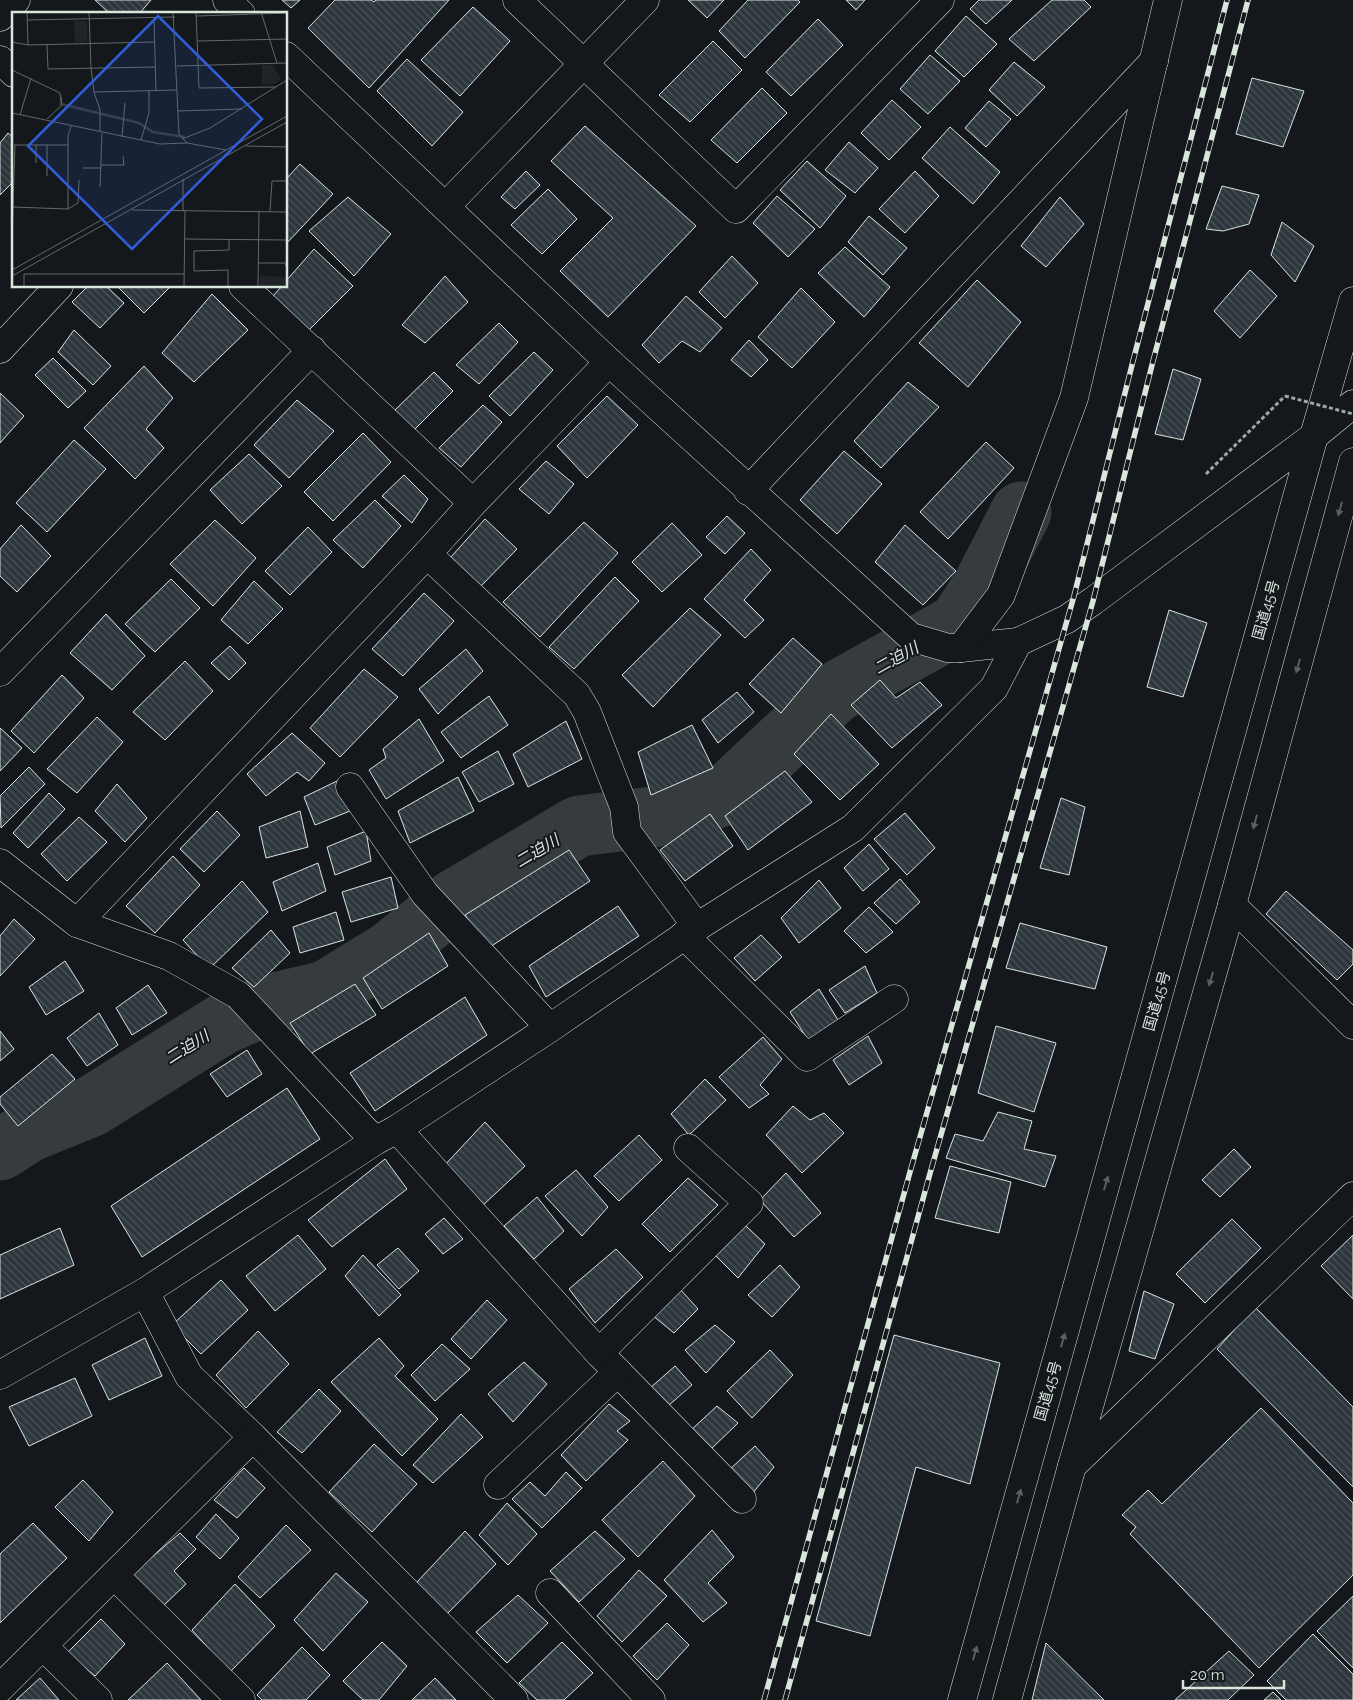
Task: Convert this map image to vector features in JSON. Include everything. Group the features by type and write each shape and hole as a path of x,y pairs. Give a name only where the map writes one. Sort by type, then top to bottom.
{"main road":[{"path":"0,17 16,0"},
{"path":"227,0 239,12"},
{"path":"518,0 736,209 940,0"},
{"path":"446,206 645,0"},
{"path":"954,648 1001,595 1074,398 1168,0"},
{"path":"288,58 609,362 910,637 954,648 1018,642 1067,619 1314,436 1353,404"},
{"path":"748,491 1155,59"},
{"path":"0,60 12,71"},
{"path":"0,349 57,288"},
{"path":"245,288 473,503"},
{"name":"国道45号","path":"962,1700 1314,436 1345,348 1353,302"},
{"path":"0,672 312,350"},
{"path":"77,923 427,554 473,503 609,362"},
{"path":"1007,1700 1232,906 1353,462"},
{"path":"427,554 577,695 587,712 626,819 691,931 807,1057 894,999"},
{"path":"0,1376 145,1292 550,1028 691,931 853,828 994,688 1018,642"},
{"path":"350,787 425,894 550,1028"},
{"path":"0,863 77,923 169,956 238,995 261,1019 386,1135 742,1499"},
{"path":"1232,906 1353,1025"},
{"path":"498,1485 749,1204 688,1148"},
{"path":"1072,1466 1353,1196"},
{"path":"145,1292 189,1376 253,1437 514,1700"},
{"path":"0,1688 253,1437"},
{"path":"114,1575 241,1700"},
{"path":"550,1593 651,1700"},
{"path":"43,1646 98,1700"}],"path":[{"path":"1215,466 1286,396 1353,414"}],"building":[{"path":"95,0 151,0 141,12 108,12"},
{"path":"282,0 300,0 291,8"},
{"path":"335,0 371,0 374,2 376,0 449,0 369,88 308,28"},
{"path":"688,0 724,0 707,18"},
{"path":"748,0 798,0 800,2 745,58 719,31"},
{"path":"846,0 865,0 856,10"},
{"path":"979,0 1012,0 986,24 970,9"},
{"path":"1052,0 1084,0 1091,7 1034,61 1009,39"},
{"path":"473,7 510,41 460,96 421,60"},
{"path":"966,16 997,44 964,77 935,51"},
{"path":"818,19 843,45 791,96 766,72"},
{"path":"713,41 742,70 690,122 659,95"},
{"path":"930,55 960,81 928,114 900,89"},
{"path":"407,59 463,112 432,146 377,91"},
{"path":"1014,62 1045,87 1017,116 989,90"},
{"path":"1252,78 1304,91 1283,147 1236,134"},
{"path":"762,88 787,113 737,163 711,140"},
{"path":"892,100 921,127 889,160 861,133"},
{"path":"989,101 1011,119 986,147 965,128"},
{"path":"585,126 696,226 608,317 560,271 613,218 551,161"},
{"path":"950,127 1000,172 973,204 922,158"},
{"path":"8,133 12,136 12,183 0,195 0,143"},
{"path":"849,142 878,168 855,193 825,170"},
{"path":"807,161 846,196 820,228 780,190"},
{"path":"300,164 333,194 288,242 288,177"},
{"path":"526,171 540,185 515,209 501,197"},
{"path":"915,171 939,196 905,233 879,209"},
{"path":"1222,186 1259,195 1249,224 1223,231 1206,229"},
{"path":"548,189 577,219 542,254 511,225"},
{"path":"777,196 815,229 788,257 753,223"},
{"path":"348,197 391,234 354,276 309,231"},
{"path":"1060,197 1084,224 1046,267 1021,246"},
{"path":"869,216 907,248 883,275 848,242"},
{"path":"1282,222 1314,246 1295,282 1271,255"},
{"path":"845,247 890,287 864,317 818,273"},
{"path":"314,249 353,286 309,330 273,296 280,288 288,288 288,279"},
{"path":"732,256 758,283 725,318 699,292"},
{"path":"1250,270 1277,296 1240,338 1214,311"},
{"path":"445,276 468,302 425,343 402,325"},
{"path":"977,280 1021,322 968,387 919,343"},
{"path":"86,288 108,288 124,303 100,328 72,302"},
{"path":"119,288 169,288 144,313"},
{"path":"801,288 835,322 792,368 758,337"},
{"path":"212,294 248,330 194,382 162,353"},
{"path":"686,296 722,328 700,352 682,341 659,363 642,345"},
{"path":"499,323 518,342 479,384 456,365"},
{"path":"74,330 111,366 93,385 58,352"},
{"path":"749,340 768,360 751,377 731,360"},
{"path":"534,352 553,370 510,416 489,396"},
{"path":"53,358 86,391 68,408 35,375"},
{"path":"144,366 173,398 146,429 164,448 135,479 84,428"},
{"path":"1173,369 1201,379 1183,440 1155,434"},
{"path":"434,372 453,391 415,429 394,411"},
{"path":"908,382 939,407 881,468 854,441"},
{"path":"0,393 24,416 0,443"},
{"path":"607,396 638,425 587,478 557,446"},
{"path":"297,400 334,431 289,478 254,445"},
{"path":"483,405 502,422 461,467 439,448"},
{"path":"363,433 391,462 333,521 304,492"},
{"path":"74,440 106,469 47,532 16,503"},
{"path":"986,442 1014,468 948,539 920,512"},
{"path":"844,451 882,484 837,534 800,500"},
{"path":"249,454 282,486 242,524 210,490"},
{"path":"546,461 574,484 549,514 519,489"},
{"path":"404,475 428,499 412,523 382,496"},
{"path":"375,500 401,526 363,568 333,540"},
{"path":"727,516 745,533 725,554 706,537"},
{"path":"485,519 517,549 481,586 450,558"},
{"path":"215,520 256,558 213,606 170,564"},
{"path":"584,522 618,553 540,637 503,602"},
{"path":"672,523 702,555 662,592 632,562"},
{"path":"21,525 51,556 17,592 0,576 0,549"},
{"path":"905,525 956,571 923,605 875,562"},
{"path":"308,527 332,552 290,595 265,571"},
{"path":"751,549 771,570 744,600 764,620 745,638 704,599"},
{"path":"615,577 639,601 574,669 549,647"},
{"path":"171,579 200,608 155,652 125,624"},
{"path":"254,581 283,609 248,644 221,620"},
{"path":"424,593 454,621 403,676 372,649"},
{"path":"690,608 721,635 653,707 622,675"},
{"path":"1169,610 1207,623 1183,697 1147,687"},
{"path":"106,614 145,656 112,690 70,653"},
{"path":"793,638 822,664 781,713 749,684"},
{"path":"230,646 246,663 229,680 211,663"},
{"path":"466,649 483,671 438,714 419,689"},
{"path":"185,661 213,691 165,740 133,712"},
{"path":"364,669 398,697 340,757 310,728"},
{"path":"62,675 84,698 34,753 11,731"},
{"path":"880,680 896,698 920,682 942,705 892,748 851,705"},
{"path":"737,692 754,712 718,743 702,720"},
{"path":"489,696 508,725 461,758 441,732"},
{"path":"831,714 879,764 840,800 794,754"},
{"path":"97,717 123,742 77,793 47,769"},
{"path":"419,719 444,761 386,799 369,770 386,758 383,749"},
{"path":"566,721 582,759 528,787 513,754"},
{"path":"692,725 713,768 651,795 638,752"},
{"path":"0,728 22,748 0,771"},
{"path":"292,733 325,763 309,781 297,772 266,796 247,774"},
{"path":"498,751 514,784 479,802 462,772"},
{"path":"29,767 45,784 1,828 0,796"},
{"path":"785,771 812,802 748,850 725,816"},
{"path":"458,777 474,811 410,843 398,811"},
{"path":"339,780 350,811 315,825 304,797"},
{"path":"117,784 147,818 125,842 95,811"},
{"path":"49,793 65,809 28,848 13,833"},
{"path":"1061,798 1085,807 1069,875 1040,868"},
{"path":"217,811 240,835 204,872 180,849"},
{"path":"300,811 308,847 266,858 259,827"},
{"path":"905,813 935,848 907,875 874,839"},
{"path":"710,814 733,846 685,881 660,850"},
{"path":"79,817 107,842 67,881 41,854"},
{"path":"366,831 371,861 335,875 327,847"},
{"path":"869,844 889,869 863,891 844,868"},
{"path":"569,850 590,881 487,949 465,915"},
{"path":"173,856 200,885 155,933 126,906"},
{"path":"318,863 326,891 282,911 273,882"},
{"path":"391,877 398,908 351,922 342,892"},
{"path":"900,879 920,902 896,924 874,903"},
{"path":"819,880 841,908 799,943 781,918"},
{"path":"242,881 268,912 209,969 183,940"},
{"path":"1286,891 1353,950 1353,964 1337,980 1266,914"},
{"path":"618,906 639,936 546,997 529,966"},
{"path":"869,907 893,932 866,953 844,931"},
{"path":"336,912 344,940 300,953 293,927"},
{"path":"14,919 35,939 0,976 0,936"},
{"path":"1020,923 1107,947 1095,989 1006,968"},
{"path":"271,930 290,953 254,987 232,968"},
{"path":"429,933 448,966 382,1009 363,978"},
{"path":"761,935 782,957 755,981 734,958"},
{"path":"65,961 84,991 46,1015 29,987"},
{"path":"865,966 877,993 845,1013 829,990"},
{"path":"355,984 376,1015 310,1054 290,1023"},
{"path":"148,985 167,1013 132,1035 116,1008"},
{"path":"819,989 838,1020 808,1040 790,1012"},
{"path":"465,997 487,1035 375,1111 350,1073"},
{"path":"99,1013 118,1045 87,1066 67,1038"},
{"path":"996,1026 1056,1043 1034,1112 978,1093"},
{"path":"0,1031 14,1049 0,1061"},
{"path":"868,1036 882,1063 849,1085 833,1060"},
{"path":"763,1037 782,1059 760,1085 769,1094 749,1108 719,1077"},
{"path":"247,1050 262,1074 227,1097 210,1074"},
{"path":"52,1054 75,1079 18,1126 0,1104 0,1097"},
{"path":"705,1079 726,1100 689,1135 671,1114"},
{"path":"287,1088 320,1139 142,1257 111,1206"},
{"path":"793,1106 810,1120 824,1113 844,1133 802,1173 766,1135"},
{"path":"998,1112 1032,1121 1024,1149 1056,1156 1045,1187 946,1158 955,1134 983,1141"},
{"path":"485,1122 525,1166 481,1207 442,1168"},
{"path":"639,1135 662,1160 619,1201 594,1176"},
{"path":"1234,1149 1251,1167 1220,1197 1202,1180"},
{"path":"385,1159 407,1189 332,1247 308,1220"},
{"path":"950,1166 1011,1182 999,1233 935,1218"},
{"path":"576,1170 608,1207 582,1236 545,1196"},
{"path":"786,1173 821,1213 794,1237 760,1200"},
{"path":"688,1178 718,1205 670,1252 642,1224"},
{"path":"537,1197 564,1231 534,1259 504,1226"},
{"path":"444,1218 463,1239 443,1254 425,1234"},
{"path":"1232,1219 1261,1248 1205,1303 1176,1274"},
{"path":"746,1226 765,1244 738,1278 716,1256"},
{"path":"60,1228 74,1265 0,1299 0,1255"},
{"path":"298,1235 326,1269 275,1311 246,1276"},
{"path":"1353,1235 1353,1299 1321,1266"},
{"path":"398,1248 419,1271 399,1289 377,1265"},
{"path":"616,1249 643,1277 595,1323 569,1289"},
{"path":"363,1255 401,1295 379,1316 345,1276"},
{"path":"780,1265 800,1287 772,1317 748,1295"},
{"path":"221,1280 248,1310 201,1354 172,1325"},
{"path":"679,1288 698,1309 674,1333 652,1315"},
{"path":"1144,1291 1174,1304 1155,1359 1129,1351"},
{"path":"487,1300 507,1320 471,1359 451,1339"},
{"path":"1255,1307 1353,1407 1353,1487 1217,1349"},
{"path":"715,1325 735,1342 706,1373 685,1350"},
{"path":"258,1331 289,1364 246,1408 216,1375"},
{"path":"894,1335 1000,1363 970,1484 916,1467 870,1636 816,1621"},
{"path":"145,1338 162,1376 109,1400 92,1365"},
{"path":"379,1338 404,1366 395,1376 438,1419 402,1456 331,1382"},
{"path":"442,1344 470,1369 435,1401 411,1375"},
{"path":"770,1350 793,1375 752,1418 727,1391"},
{"path":"524,1362 547,1384 513,1422 488,1394"},
{"path":"675,1366 692,1385 668,1406 649,1389"},
{"path":"75,1378 92,1416 29,1446 9,1407"},
{"path":"319,1389 341,1411 302,1453 277,1432"},
{"path":"609,1404 630,1421 617,1431 628,1440 586,1481 561,1455"},
{"path":"717,1406 738,1423 709,1451 690,1431"},
{"path":"1261,1408 1353,1503 1353,1575 1259,1668 1130,1534 1136,1527 1122,1515 1148,1490 1162,1504"},
{"path":"461,1414 483,1437 433,1483 413,1465"},
{"path":"374,1444 417,1484 372,1532 329,1492"},
{"path":"755,1446 774,1467 752,1494 728,1471"},
{"path":"663,1461 695,1496 638,1557 602,1520"},
{"path":"244,1468 265,1488 237,1518 214,1500"},
{"path":"566,1472 582,1488 542,1528 512,1499 530,1482 545,1496"},
{"path":"83,1480 113,1512 89,1541 55,1507"},
{"path":"507,1503 537,1534 508,1565 479,1535"},
{"path":"216,1514 239,1538 220,1559 196,1537"},
{"path":"33,1523 67,1558 0,1623 0,1554"},
{"path":"286,1525 311,1550 260,1598 238,1577"},
{"path":"712,1530 734,1557 708,1583 727,1603 703,1622 664,1580"},
{"path":"465,1531 496,1564 447,1614 416,1583"},
{"path":"595,1531 625,1559 579,1602 550,1571"},
{"path":"180,1533 196,1549 174,1571 186,1584 162,1607 130,1576"},
{"path":"639,1570 667,1596 622,1642 597,1616"},
{"path":"336,1573 368,1602 323,1651 294,1620"},
{"path":"235,1584 275,1626 230,1672 192,1630"},
{"path":"518,1595 548,1623 507,1663 476,1632"},
{"path":"1353,1596 1353,1668 1317,1631"},
{"path":"101,1619 125,1644 95,1676 67,1653"},
{"path":"667,1623 689,1645 657,1680 633,1656"},
{"path":"1313,1634 1353,1674 1353,1700 1286,1700 1267,1681"},
{"path":"382,1642 407,1666 379,1700 363,1700 343,1681"},
{"path":"562,1642 593,1673 564,1700 537,1700 519,1683"},
{"path":"1046,1643 1104,1700 1032,1700"},
{"path":"302,1647 330,1675 306,1700 262,1700 257,1695"},
{"path":"1229,1651 1254,1675 1228,1700 1175,1700"},
{"path":"167,1663 201,1700 128,1700"},
{"path":"40,1678 59,1700 16,1700"},
{"path":"435,1678 456,1700 412,1700"},
{"path":"1273,1692 1281,1700 1264,1700"}],"waterway":[{"name":"二迫川","path":"0,1150 28,1132 92,1106 223,1024 267,1005 326,991 391,951 454,900 579,826 669,815 727,794 836,692 958,624 983,586 1021,512"}],"railway":[{"path":"764,1700 910,1172 1074,596 1227,0"},
{"path":"785,1700 929,1177 1093,601 1152,365 1248,0"}]}
